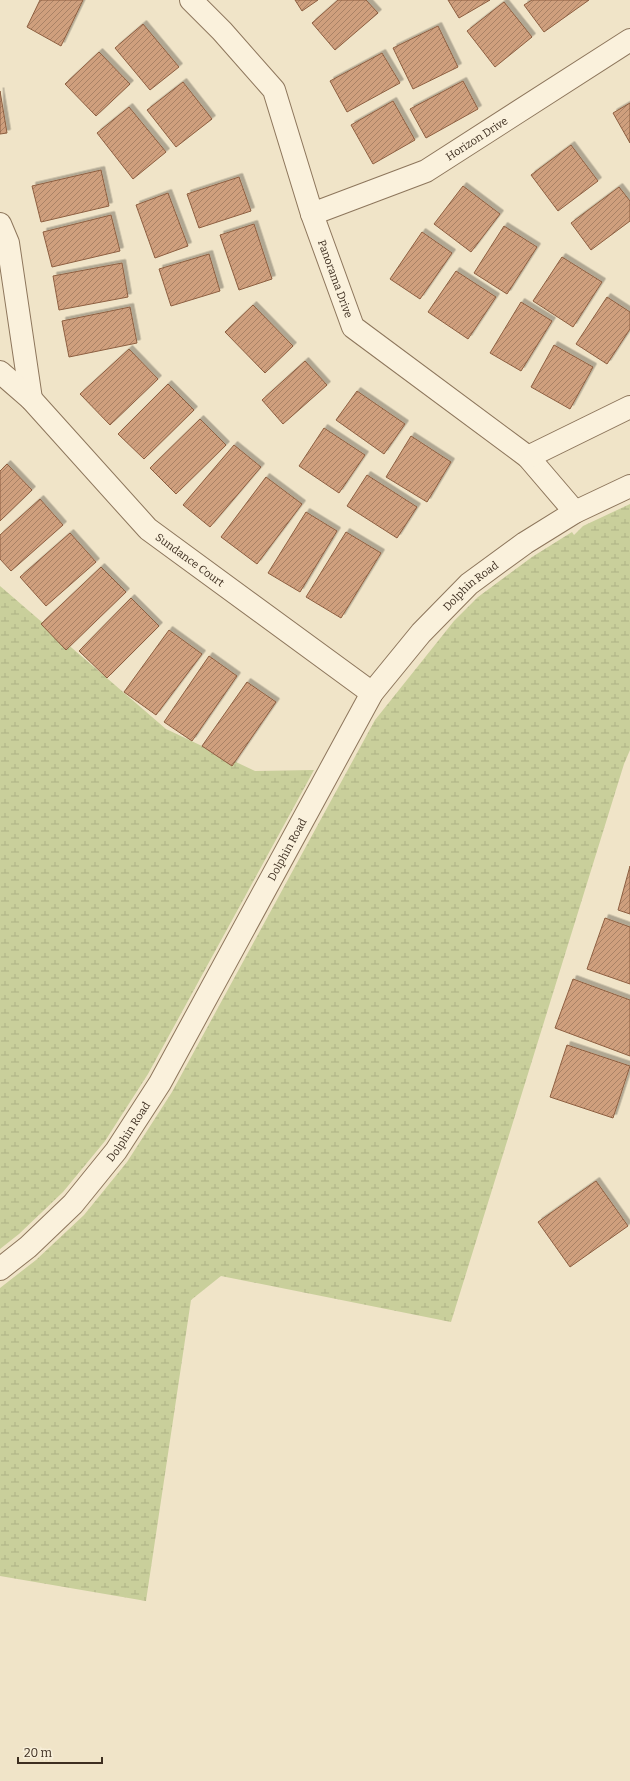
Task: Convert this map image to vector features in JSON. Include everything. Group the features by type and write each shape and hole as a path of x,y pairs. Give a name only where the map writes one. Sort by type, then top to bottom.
{"street":[{"name":"Panorama Drive","path":"193,1 222,31 274,90 312,214 353,327 528,457 575,512"},
{"name":"Horizon Drive","path":"312,214 426,171 630,40"},
{"path":"0,224 8,243 32,398"},
{"name":"Sundance Court","path":"0,372 32,398 148,529 372,693"},
{"path":"528,457 630,407"},
{"name":"Dolphin Road","path":"0,1269 28,1247 73,1204 116,1151 160,1083 372,693 421,633 469,584 525,543 575,512 630,486"}],"green space":[{"path":"630,504 630,750 624,764 451,1322 221,1276 191,1300 146,1601 0,1576 0,1288 36,1260 84,1215 127,1162 172,1092 375,720 454,621 478,597 532,557 572,532 574,535 583,526"},
{"path":"0,586 166,729 255,771 314,770 148,1074 105,1141 63,1192 19,1234 0,1249"}],"building":[{"path":"40,0 83,0 61,46 27,27"},
{"path":"295,0 318,0 302,11"},
{"path":"338,0 366,0 378,13 335,50 312,23"},
{"path":"448,0 490,0 459,18"},
{"path":"532,0 589,0 544,32 524,5"},
{"path":"504,2 532,37 495,67 467,31"},
{"path":"143,24 179,67 150,90 115,48"},
{"path":"438,26 458,67 413,89 393,48"},
{"path":"99,52 130,84 96,116 65,84"},
{"path":"382,53 400,83 347,112 330,81"},
{"path":"463,81 478,109 426,138 410,109"},
{"path":"183,82 212,119 176,147 147,110"},
{"path":"0,91 7,133 0,134"},
{"path":"393,101 415,140 373,164 351,125"},
{"path":"630,103 630,143 613,113"},
{"path":"129,107 166,152 133,179 97,133"},
{"path":"571,145 598,181 558,211 531,175"},
{"path":"101,170 109,206 41,222 32,186"},
{"path":"239,177 251,211 199,228 187,194"},
{"path":"463,186 500,214 471,252 434,224"},
{"path":"619,187 630,201 630,221 591,250 571,223"},
{"path":"168,193 188,246 155,258 136,205"},
{"path":"111,215 120,251 52,267 43,232"},
{"path":"254,224 272,279 239,290 220,235"},
{"path":"504,226 537,247 507,294 474,273"},
{"path":"422,232 452,253 420,299 390,279"},
{"path":"209,254 220,291 171,306 159,269"},
{"path":"562,257 602,282 573,327 533,301"},
{"path":"122,263 128,297 59,310 53,276"},
{"path":"456,271 496,297 468,339 428,312"},
{"path":"607,297 630,312 630,329 607,364 576,344"},
{"path":"521,302 552,321 521,371 490,353"},
{"path":"253,305 293,346 265,373 225,332"},
{"path":"130,307 137,343 69,357 62,321"},
{"path":"554,345 593,367 570,409 531,387"},
{"path":"129,349 158,379 110,425 80,394"},
{"path":"305,361 327,385 283,424 262,400"},
{"path":"168,384 194,410 144,459 118,434"},
{"path":"357,391 405,424 384,454 336,420"},
{"path":"200,419 226,445 176,494 150,468"},
{"path":"324,428 365,455 339,493 299,466"},
{"path":"411,436 451,462 427,502 386,477"},
{"path":"234,445 261,467 210,527 183,505"},
{"path":"7,464 32,490 0,521 0,471"},
{"path":"367,475 417,507 397,538 347,506"},
{"path":"266,477 302,504 257,564 221,537"},
{"path":"40,499 63,525 11,571 0,559 0,535"},
{"path":"306,512 337,531 300,592 268,573"},
{"path":"346,532 381,553 341,618 306,597"},
{"path":"70,533 96,562 46,606 20,577"},
{"path":"101,567 126,592 66,650 41,624"},
{"path":"131,598 159,626 107,678 79,651"},
{"path":"169,630 202,654 156,715 124,692"},
{"path":"209,656 237,676 192,741 164,722"},
{"path":"247,682 276,702 232,766 202,746"},
{"path":"630,866 630,914 618,910"},
{"path":"605,918 630,927 630,984 587,969"},
{"path":"573,979 630,1000 630,1056 555,1028"},
{"path":"567,1045 630,1066 613,1118 550,1097"},
{"path":"596,1181 628,1226 570,1267 538,1222"}]}
